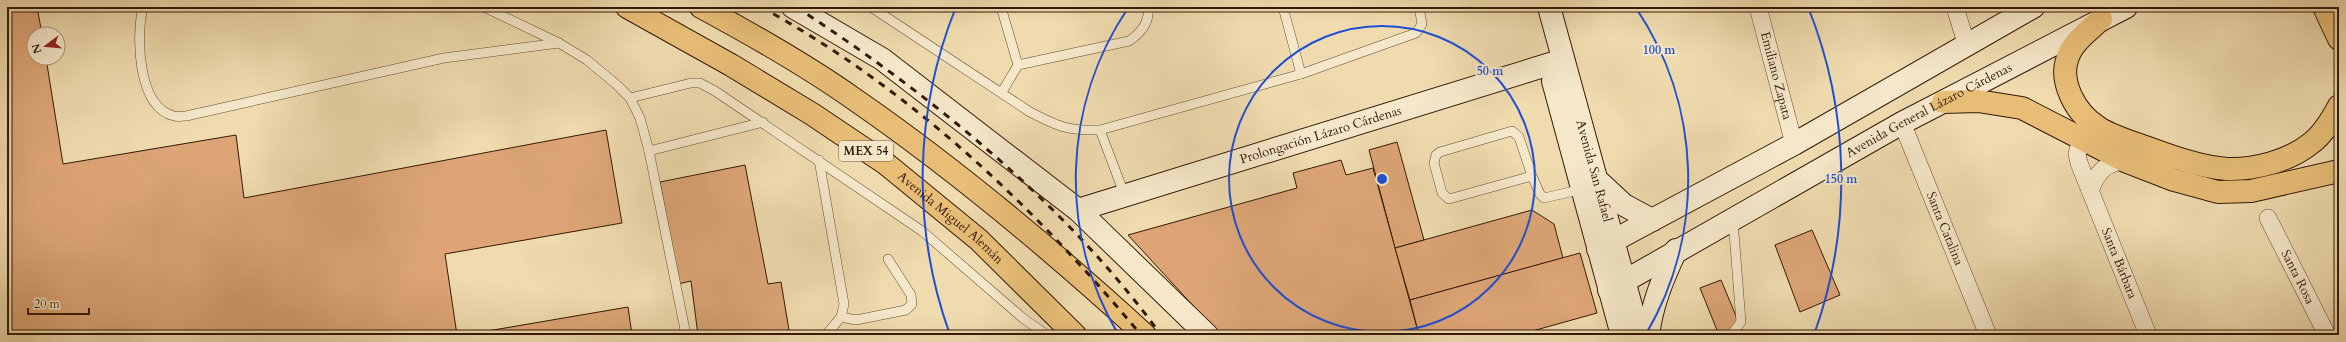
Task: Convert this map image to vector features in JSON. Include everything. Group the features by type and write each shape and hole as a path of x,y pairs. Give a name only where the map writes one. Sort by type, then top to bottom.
{"highway":[{"name":"Avenida Miguel Alemán","path":"627,7 642,13 738,69 812,114 885,163 979,240 1076,335"},
{"name":"MEX 54","path":"701,7 758,38 860,103 988,199 1071,267 1145,335"},
{"path":"2324,7 2339,39"},
{"path":"2101,19 2070,52 2065,70 2068,90 2078,108 2090,122 2103,131 2191,162 2228,169 2244,168 2276,161 2310,144 2323,131 2339,106"},
{"path":"1943,102 1978,101 2022,108 2081,140 2124,160 2174,180 2218,192 2251,191 2338,174"}],"street":[{"path":"793,7 899,71 1078,210 1207,335"},
{"name":"Avenida San Rafael","path":"1534,7 1556,62 1617,285 1640,335"},
{"name":"Avenida San Rafael","path":"1549,7 1556,62"},
{"name":"Emiliano Zapata","path":"1758,7 1794,144"},
{"path":"1955,7 1967,46"},
{"path":"1606,245 1794,144 2033,7"},
{"name":"Avenida General Lázaro Cárdenas","path":"1617,285 1676,250 1902,124 2126,7"},
{"name":"Prolongación Lázaro Cárdenas","path":"1078,210 1556,62"},
{"name":"Santa Catalina","path":"1902,124 1988,335"},
{"path":"2081,140 2088,133 2103,131"},
{"name":"Santa Bárbara","path":"2081,140 2077,154 2090,191 2148,335"},
{"path":"2090,191 2100,172 2115,162 2124,160"},
{"path":"1590,184 1652,220"},
{"name":"Santa Rosa","path":"2268,218 2328,335"},
{"path":"1648,335 1650,316 1657,293 1676,250"},
{"name":"Avenida San Rafael","path":"1617,285 1622,335"}],"lane":[{"path":"143,7 139,37 145,83 161,109 173,116 186,116 444,58 559,43"},
{"path":"484,7 559,43 587,60 630,98 640,118 649,151 686,335"},
{"path":"871,7 1052,123 1074,130 1100,130 1301,74 1416,33 1422,24 1419,7"},
{"path":"1001,7 1018,65 1002,92"},
{"path":"1018,65 1129,41 1139,34 1149,19 1148,7"},
{"path":"1283,7 1301,74"},
{"path":"630,98 691,83 700,83 819,160 931,238 1018,314 1047,335"},
{"path":"649,151 762,122"},
{"path":"1100,130 1125,196"},
{"path":"1532,176 1449,199 1442,193 1434,158 1440,152 1512,131 1519,137 1532,176 1540,194 1544,198 1590,184"},
{"path":"819,160 843,299 840,317 826,335"},
{"path":"1731,335 1741,322 1733,218"},
{"path":"840,317 856,320 906,310 912,304 911,295 888,259"}],"building":[{"path":"7,7 37,7 41,26 26,26 26,66 47,66 63,164 236,135 244,198 606,130 622,223 445,254 457,335 7,335"},
{"path":"1397,142 1424,240 1395,248 1369,150"},
{"path":"1341,160 1346,175 1373,168 1419,335 1220,335 1128,235 1297,188 1293,173"},
{"path":"745,165 768,284 781,282 789,330 757,335 698,335 691,281 678,284 660,182"},
{"path":"1532,210 1554,224 1563,258 1410,300 1395,248"},
{"path":"1812,230 1840,295 1800,312 1775,245"},
{"path":"1580,253 1597,313 1518,335 1419,335 1410,300"},
{"path":"1721,280 1744,335 1719,335 1700,288"},
{"path":"628,307 632,335 464,335"}],"railway":[{"path":"761,7 815,39 868,74 918,112 966,153 1013,196 1057,241 1100,287 1141,335"},
{"path":"796,7 896,77 946,115 994,155 1040,197 1083,241 1124,287 1161,335"}]}
